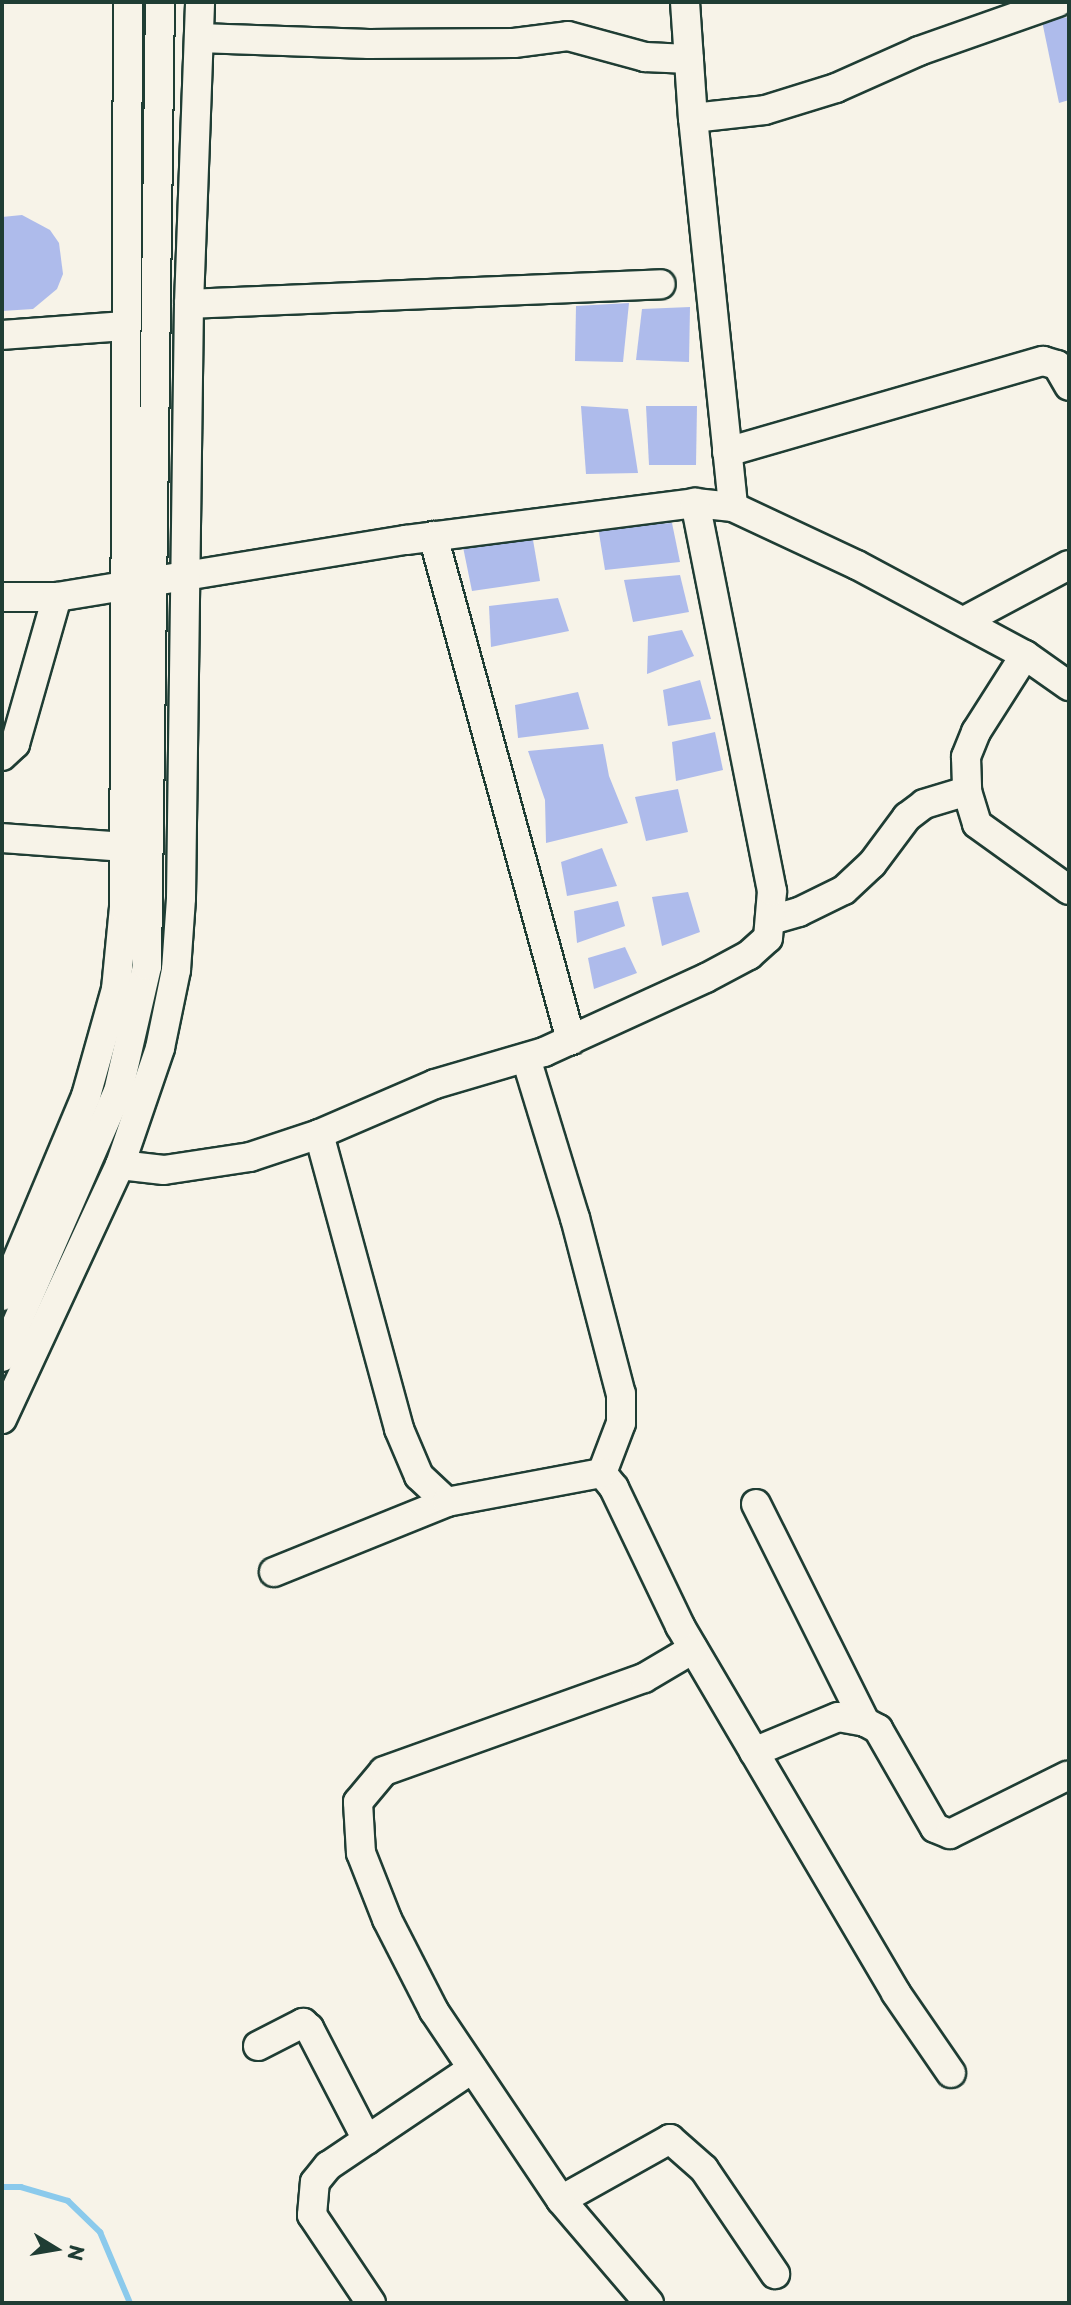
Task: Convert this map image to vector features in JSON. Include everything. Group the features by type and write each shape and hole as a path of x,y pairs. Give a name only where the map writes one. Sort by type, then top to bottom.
{"street":[{"path":"2,1357 118,1092 135,1032 147,966 151,908 139,583 125,326 128,2"},
{"path":"2,1296 86,1096 116,989 139,583 160,2"},
{"path":"2,1419 120,1165 160,1048 176,970 189,304 200,2"},
{"path":"685,2 693,118 733,507"},
{"path":"693,118 765,110 836,88 919,51 1058,2"},
{"path":"199,38 382,44 514,43 568,36 645,57 689,59"},
{"path":"189,304 661,284"},
{"path":"2,335 125,326"},
{"path":"727,452 1043,361 1057,365 1069,386"},
{"path":"120,1165 164,1170 250,1157 318,1134 435,1084 526,1058 570,1040 749,955 768,938 772,891 695,503"},
{"path":"2,597 57,597 433,536 695,503 733,507 964,621 1025,655 1069,686"},
{"path":"433,536 570,1040"},
{"path":"964,621 1069,565"},
{"path":"2,756 15,744 57,597"},
{"path":"1025,655 976,732 966,757 967,791 977,824 1069,890"},
{"path":"771,920 799,912 844,890 872,864 907,817 924,804 967,791"},
{"path":"2,838 125,847"},
{"path":"526,1058 576,1218 621,1394 621,1423 601,1473"},
{"path":"318,1134 399,1429 419,1476 447,1502"},
{"path":"274,1572 447,1502 601,1473"},
{"path":"601,1473 614,1488 693,1649 896,1993 951,2073"},
{"path":"756,1504 865,1722"},
{"path":"649,2303 561,2200 434,2011 387,1919 361,1853 358,1802 384,1771 645,1678 693,1649"},
{"path":"754,1752 838,1717 865,1722 878,1729 928,1817 942,1832 950,1834 1067,1776"},
{"path":"258,2046 303,2023 309,2028 367,2140"},
{"path":"371,2303 323,2235 312,2215 310,2197 328,2166 472,2069"},
{"path":"561,2200 670,2139 704,2169 775,2274"}],"building":[{"path":"1069,17 1069,100 1059,103 1042,21"},
{"path":"22,215 50,230 59,243 63,274 57,289 33,309 2,311 2,217"},
{"path":"629,303 623,362 575,361 576,306"},
{"path":"690,307 689,362 636,360 642,309"},
{"path":"581,406 628,409 638,473 586,474"},
{"path":"646,406 697,406 696,465 649,465"},
{"path":"672,523 680,562 605,570 598,527"},
{"path":"533,540 540,581 472,591 463,547"},
{"path":"680,575 689,612 633,622 624,580"},
{"path":"558,598 569,631 491,647 489,606"},
{"path":"682,630 694,656 647,674 648,636"},
{"path":"700,680 711,719 668,726 663,690"},
{"path":"578,692 589,729 518,738 515,705"},
{"path":"715,732 723,770 676,781 672,742"},
{"path":"603,744 609,776 628,823 546,843 545,800 528,751"},
{"path":"678,789 688,832 646,841 635,797"},
{"path":"602,848 617,886 567,896 561,862"},
{"path":"688,892 700,932 662,946 652,897"},
{"path":"618,901 625,926 577,943 574,911"},
{"path":"625,947 637,973 594,989 588,958"}],"waterway":[{"path":"2,2187 21,2187 68,2201 100,2232 130,2303"}]}
